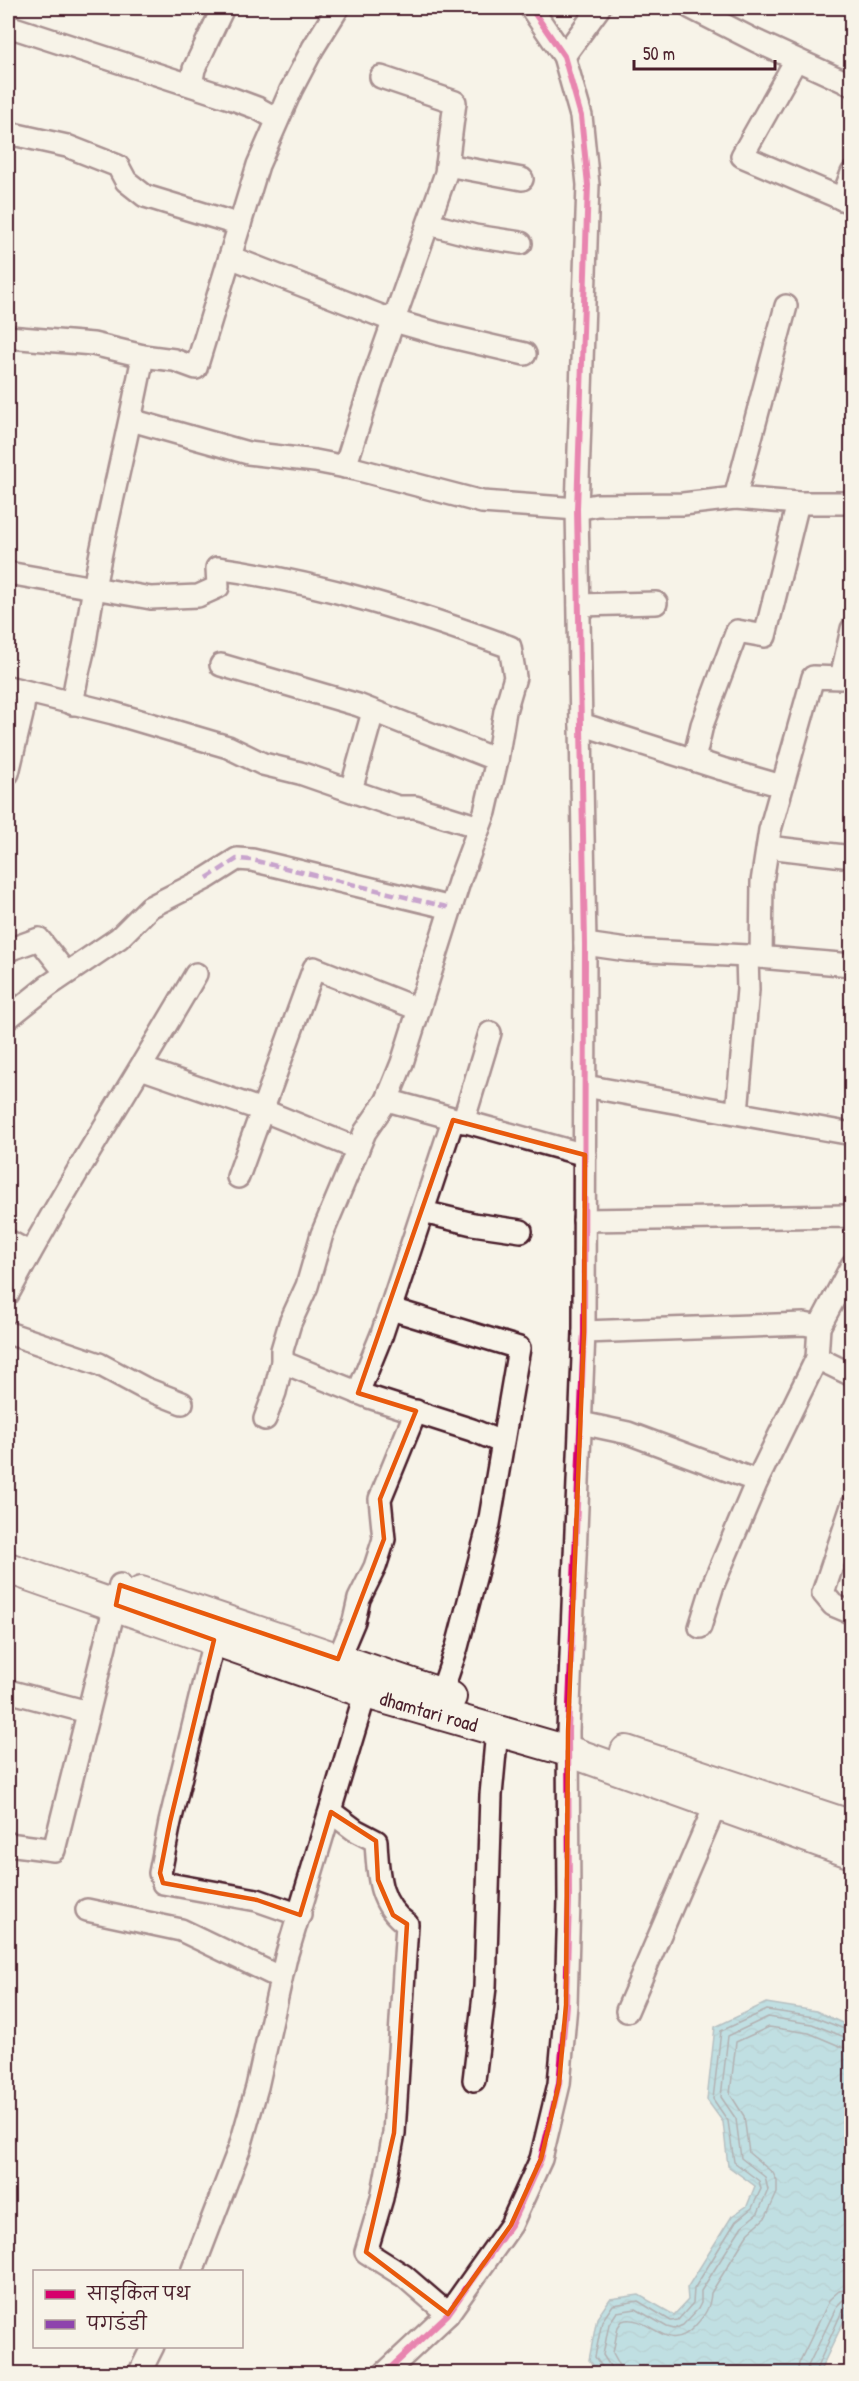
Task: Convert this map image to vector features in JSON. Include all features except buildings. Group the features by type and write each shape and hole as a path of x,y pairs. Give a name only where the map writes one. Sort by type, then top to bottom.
{"main road":[{"path":"8,1547 118,1595 217,1630 338,1659 368,1681 441,1694 568,1741 852,1826"},
{"path":"8,1568 118,1595"},
{"name":"dhamtari road","path":"217,1630 368,1681 497,1731 568,1741 716,1804 852,1853"}],"street":[{"path":"191,85 194,69 224,8"},
{"path":"8,337 93,344 143,356 174,360 196,368 258,165 277,119 313,48 338,8"},
{"path":"384,2373 448,2314 511,2225 541,2159 559,2084 566,2005 569,1900 568,1741 584,1332 585,944 577,509 588,185 581,116 564,56 531,8"},
{"path":"564,56 599,8"},
{"path":"692,8 852,85"},
{"path":"8,26 191,85 257,108 277,119"},
{"path":"796,60 742,156 847,201 852,173"},
{"path":"345,467 374,376 429,224 447,165 455,102 381,77"},
{"path":"8,133 67,146 118,166 126,181 145,196 240,225"},
{"path":"447,165 522,179"},
{"path":"429,224 475,236 521,243"},
{"path":"230,257 394,321 525,354"},
{"path":"735,498 786,306"},
{"path":"73,704 93,588 143,356"},
{"path":"131,420 248,453 345,467 482,502 577,509 597,505 683,504 735,498 798,503 852,503"},
{"path":"694,760 702,725 737,632 765,636 798,503"},
{"path":"8,573 151,598 198,596 218,587 217,568 273,576 407,611 510,647 515,677 505,711 497,760 479,827 402,1063 387,1100 364,1132 322,1234 307,1286 290,1323 282,1350 282,1362 275,1392 265,1419"},
{"path":"579,605 656,603"},
{"path":"737,1112 748,990 762,882 782,786 813,677 841,678 852,628"},
{"path":"221,665 358,705 497,760"},
{"path":"8,773 22,714 16,689 113,713 228,747 263,764 300,773 398,807 415,807 479,827"},
{"path":"351,790 373,712"},
{"path":"581,724 782,786"},
{"path":"768,847 851,857"},
{"path":"8,1018 66,973 119,938 150,907 207,878 237,859 252,860 451,908"},
{"path":"8,950 39,939 66,973"},
{"path":"585,944 686,954 754,956 852,965"},
{"path":"238,1177 314,968 418,1009"},
{"path":"8,1294 196,974"},
{"path":"358,1393 391,1309 423,1212 490,1033"},
{"path":"141,1068 262,1110 358,1149"},
{"path":"585,1086 852,1134"},
{"path":"387,1100 585,1155"},
{"path":"423,1212 473,1224 520,1231"},
{"path":"584,1220 846,1216 852,1219"},
{"path":"8,1241 30,1253"},
{"path":"700,1628 713,1584 757,1481 817,1358 819,1327 852,1265"},
{"path":"391,1309 519,1348 501,1442 489,1524 457,1647 441,1694"},
{"path":"584,1332 804,1324 819,1327"},
{"path":"8,1333 99,1364 144,1388 182,1403"},
{"path":"817,1358 852,1375"},
{"path":"282,1362 358,1393 501,1442"},
{"path":"338,1659 354,1621 359,1599 375,1567 384,1539 380,1499 416,1411"},
{"path":"581,1423 628,1433 757,1481"},
{"path":"851,1508 823,1593 833,1605 852,1613"},
{"path":"8,1844 54,1850 118,1595"},
{"path":"217,1630 170,1822 160,1873 163,1883 257,1900 300,1915"},
{"path":"192,2270 240,2147 257,2087 281,1978 368,1681"},
{"path":"8,1691 88,1712"},
{"path":"474,2080 485,1987 491,1795 497,1731"},
{"path":"627,2011 716,1804"},
{"path":"331,1812 355,1830 376,1841 378,1880 393,1914 407,1924 394,2133 381,2198 366,2252 404,2276 448,2314"},
{"path":"87,1910 181,1930 281,1978"},
{"path":"139,2373 152,2348"}],"highlighted area":[{"path":"453,1120 585,1155 584,1332 568,1731 566,2005 559,2084 541,2159 511,2225 448,2314 366,2252 394,2133 407,1924 393,1915 378,1880 376,1841 331,1812 300,1915 257,1900 163,1883 160,1873 170,1822 214,1640 116,1605 120,1585 338,1659 384,1539 380,1499 416,1411 358,1393"}],"water":[{"path":"766,2003 816,2011 851,2027 851,2306 819,2373 600,2373 589,2360 597,2318 610,2299 639,2295 674,2315 688,2300 687,2288 732,2216 747,2206 755,2186 728,2166 723,2122 707,2100 715,2027"}],"marked path":[{"path":"207,878 237,859 252,860 451,908"}],"cycle path":[{"path":"384,2374 448,2314 511,2225 541,2159 559,2084 566,2005 569,1900 568,1731 584,1332 585,944 577,509 588,185 581,116 564,56 531,8"}]}
